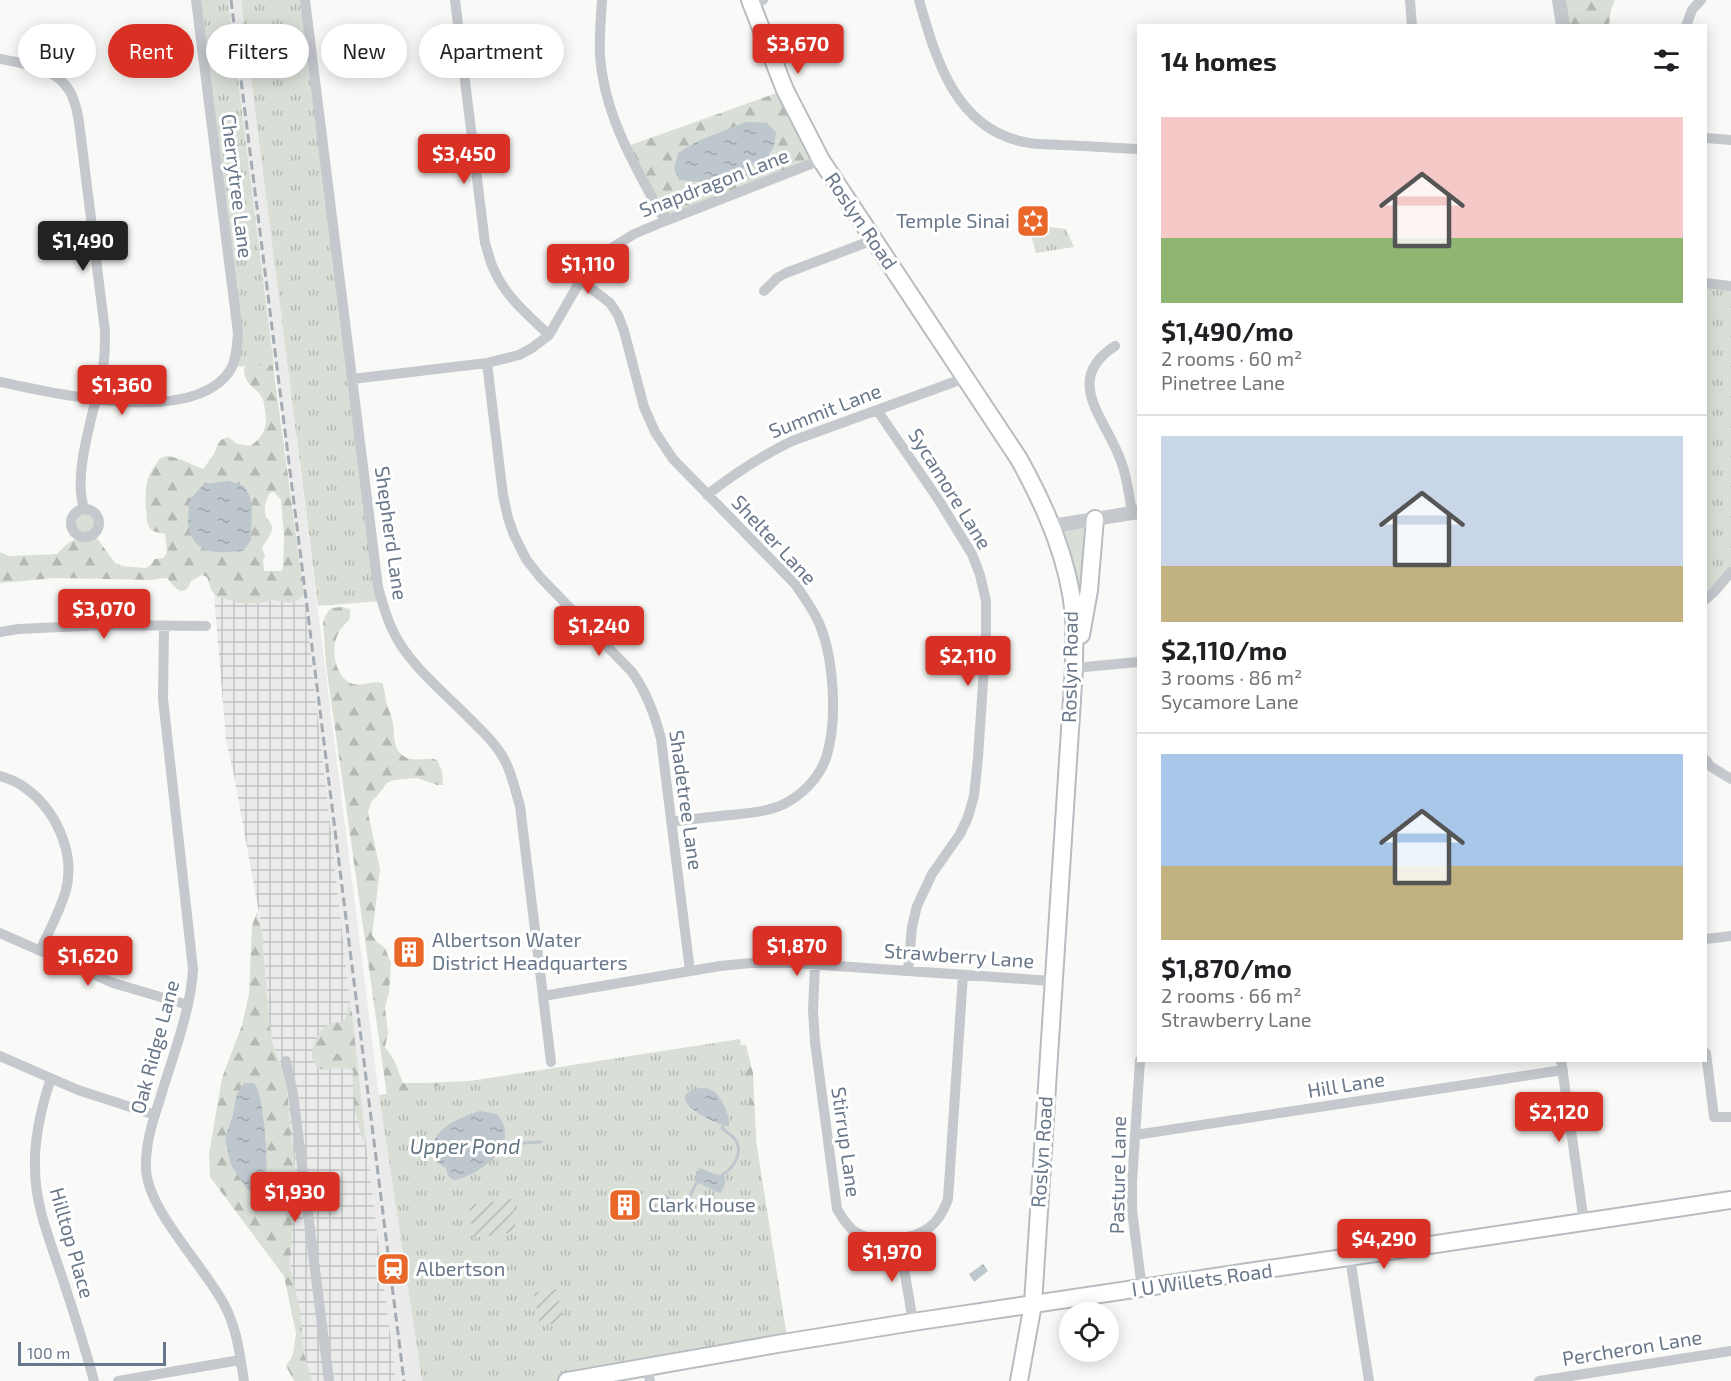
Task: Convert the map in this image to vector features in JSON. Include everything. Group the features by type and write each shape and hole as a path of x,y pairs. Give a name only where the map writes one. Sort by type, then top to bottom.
{"main road":[{"name":"Roslyn Road","path":"755,1 786,90 821,160 1019,459 1042,502 1060,550 1071,595 1074,617 1074,668 1033,1304 1019,1381"},
{"path":"1074,668 1089,590 1095,519"},
{"name":"I U Willets Road","path":"567,1381 648,1374 913,1322 1731,1200"}],"street":[{"name":"Cherrytree Lane","path":"95,400 142,402 194,396 210,390 226,375 232,367 237,352 238,333 196,0"},
{"name":"Shepherd Lane","path":"305,0 378,587 384,611 404,649 493,743 511,774 520,806 551,1062"},
{"path":"455,0 485,243 493,268 504,288 522,310 549,335"},
{"path":"602,0 600,54 606,97 625,147 665,220"},
{"path":"920,0 927,28 953,91 960,102 984,125 998,134 1027,143 1137,149"},
{"path":"1410,0 1412,24"},
{"path":"1559,0 1563,24"},
{"path":"1687,24 1692,10 1701,0"},
{"path":"0,59 32,64 60,80 74,100 80,122 105,332 104,360 81,472 81,494 84,508"},
{"path":"1707,138 1731,140"},
{"name":"Snapdragon Lane","path":"352,379 487,363 519,355 549,335 586,271 609,249 634,234 665,220 821,160"},
{"path":"764,291 777,278 786,273 873,240"},
{"name":"Shelter Lane","path":"580,280 602,295 618,315 644,407 655,432 673,459 795,585 806,600 819,622 826,643 832,677 829,744 825,760 815,778 797,796 782,805 760,812 671,822"},
{"path":"1707,283 1731,286"},
{"path":"1052,526 1135,512 1121,460 1094,409 1090,394 1090,380 1094,368 1106,352 1115,346"},
{"name":"Shadetree Lane","path":"487,363 503,495 514,536 526,559 540,577 616,655 642,686 656,717 661,739 690,971"},
{"name":"Summit Lane","path":"707,495 765,454 792,441 965,378"},
{"path":"0,382 95,400"},
{"name":"Sycamore Lane","path":"877,410 938,499 972,554 986,601 985,659 974,796 960,834 932,874 917,906 912,927 908,971"},
{"path":"1707,598 1731,572"},
{"name":"Oak Ridge Lane","path":"164,626 163,699 193,959 193,980 188,1005 155,1114 148,1143 146,1170 150,1188 166,1219 205,1273 226,1307 235,1331 244,1381"},
{"path":"0,632 38,628 206,626"},
{"path":"1074,668 1137,662"},
{"path":"1707,762 1710,766 1731,779"},
{"path":"0,776 22,785 41,801 60,831 66,853 68,873 66,891 40,951"},
{"path":"0,933 113,983 188,1005"},
{"path":"1707,939 1731,936"},
{"name":"Strawberry Lane","path":"543,996 751,963 794,963 1053,981"},
{"name":"Stirrup Lane","path":"815,965 813,1010 815,1042 837,1209 847,1225 863,1236 878,1240 899,1239 922,1232 930,1227 940,1215 948,1199 963,975"},
{"path":"0,1056 91,1094 155,1114"},
{"path":"286,1061 293,1094 329,1381"},
{"path":"1707,1061 1714,1117 1731,1117"},
{"name":"Pasture Lane","path":"1140,1062 1132,1210 1142,1289"},
{"path":"1562,1065 1584,1222"},
{"name":"Hill Lane","path":"1135,1135 1562,1065"},
{"name":"Hilltop Place","path":"51,1078 41,1107 37,1131 36,1189 43,1222 94,1381"},
{"path":"899,1239 913,1322"},
{"path":"1350,1258 1369,1381"},
{"name":"Percheron Lane","path":"1539,1381 1731,1351"},
{"path":"118,1381 240,1360"}],"shaded area":[{"path":"228,0 241,0 244,24 231,24"},
{"path":"238,78 251,78 379,1095 422,1381 396,1381 365,1134 304,594"},
{"path":"304,594 365,1134 396,1381 307,1381 291,1282 290,1250 295,1173 287,1090 270,1035 262,930 226,741 214,595"}],"green space":[{"path":"196,0 228,0 231,24 206,24 206,78 238,78 274,365 232,367 237,352"},
{"path":"241,0 305,0 308,24 244,24"},
{"path":"1564,0 1615,0 1609,24 1569,24"},
{"path":"309,31 382,601 318,606 251,78 309,78"},
{"path":"785,90 821,160 665,221 625,147"},
{"path":"1028,224 1066,229 1074,247 1036,253"},
{"path":"1707,284 1731,287 1731,572 1707,598"},
{"path":"267,321 304,594 297,601 289,603 273,600 261,603 240,603 216,596 211,590 207,577 202,575 191,581 183,591 177,589 168,579 163,578 152,580 55,578 0,583 0,552 9,556 57,554 72,541 94,534 115,563 122,566 145,568 150,566 155,559 163,558 167,553 165,534 152,530 147,520 146,490 150,474 162,457 177,458 203,469 221,440 228,437 237,444 250,446 259,439 265,426 264,403 248,381 244,369","holes":["274,492 281,500 284,535 283,568 281,571 264,571 265,556 262,548 272,530 266,517 265,504 270,493"]},
{"path":"85,509 95,513 99,523 95,533 85,537 75,533 71,523 75,513"},
{"path":"1095,519 1089,590 1074,617 1052,526"},
{"path":"331,608 350,609 350,619 339,632 334,655 342,676 357,685 382,683 398,750 409,759 437,760 442,771 443,785 417,778 394,780 387,783 371,802 368,813 380,869 372,935 385,948 391,963 389,992 385,1007 388,1033 385,1047 394,1060 403,1083 493,1080 729,1044 746,1045 753,1073 765,1318 387,1096 326,665 323,622"},
{"path":"257,912 262,930 270,1035 287,1090 295,1173 290,1268 300,1310 304,1354 312,1381 294,1381 286,1366 293,1355 296,1333 284,1276 210,1177 209,1154 222,1078 242,1025 249,994 252,926","holes":["236,1096 263,1114 264,1189 256,1194 225,1138"]},
{"path":"349,1004 352,1013 364,1142 356,1114 353,1092 354,1071 345,1068 318,1069 312,1057 313,1047 320,1032 328,1025 345,1020","holes":["340,1037 347,1040 348,1052 345,1055 335,1053 330,1047 333,1040"]},
{"path":"340,1037 347,1040 348,1052 345,1055 333,1052 330,1047 333,1040"},
{"path":"740,1039 788,1343 564,1381 422,1381 379,1095"},
{"path":"512,1199 516,1232 473,1238 469,1205"},
{"path":"557,1289 563,1322 540,1326 534,1293"}],"water":[{"path":"746,122 767,123 776,132 769,154 740,170 714,180 701,182 679,180 674,169 678,153 698,141"},
{"path":"228,481 244,486 250,496 251,540 243,551 210,551 197,544 192,538 188,526 189,500 204,484"},
{"path":"244,1083 254,1083 257,1089 264,1128 266,1180 260,1193 256,1194 247,1189 231,1165 225,1138 236,1096"},
{"path":"701,1088 710,1089 718,1096 726,1111 729,1126 702,1116 687,1103 685,1097 689,1092"},
{"name":"Upper Pond","path":"480,1111 497,1114 504,1126 503,1145 490,1162 482,1168 454,1180 448,1176 446,1168 435,1158 434,1142 443,1129 450,1124"},
{"path":"700,1168 725,1176 725,1184 721,1193 695,1180"},
{"path":"983,1264 988,1271 974,1282 969,1274"}],"waterway":[{"path":"722,1175 734,1164 738,1154 737,1143 722,1128 723,1126"},
{"path":"501,1144 541,1142"},
{"path":"665,1196 673,1203 680,1205 688,1198 697,1182 701,1181"}],"railway":[{"path":"231,0 404,1381"}],"place":[{"name":"Temple Sinai","path":"1033,221"},
{"name":"Albertson Water District Headquarters","path":"409,952"},
{"name":"Clark House","path":"625,1205"},
{"name":"Albertson","path":"393,1269"}]}
